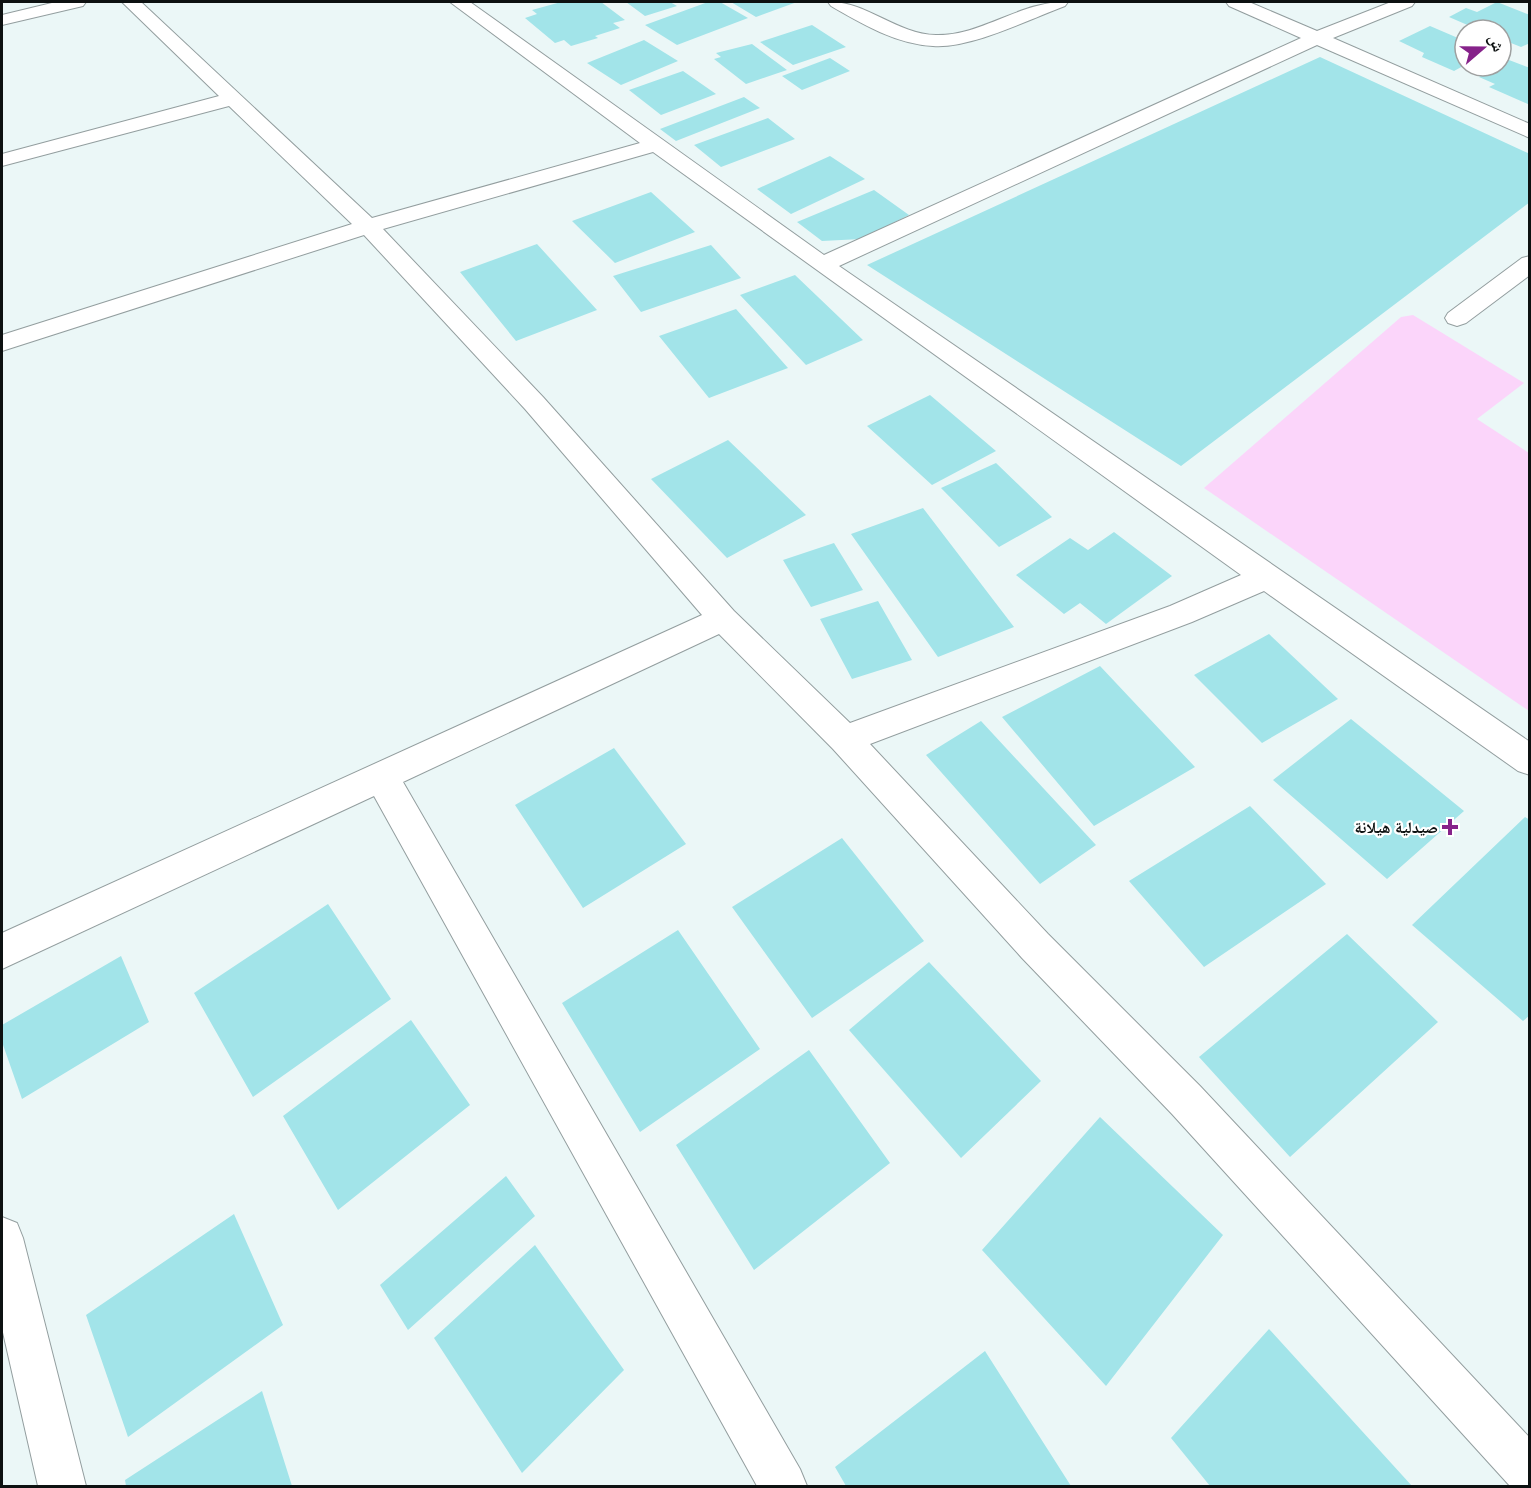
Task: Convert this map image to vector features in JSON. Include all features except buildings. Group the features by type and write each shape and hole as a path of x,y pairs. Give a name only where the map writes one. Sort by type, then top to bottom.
{"street":[{"path":"2,20 77,2"},
{"path":"131,2 368,226 534,403 723,619 845,740 1035,946 1186,1100 1530,1473"},
{"path":"459,2 822,265 1530,761"},
{"path":"837,2 898,34 937,42 968,35 1059,2"},
{"path":"1234,2 1530,132"},
{"path":"822,265 1317,38 1406,2"},
{"path":"2,160 233,99"},
{"path":"2,343 368,226 658,144"},
{"path":"1457,318 1530,262"},
{"path":"845,740 1181,614 1268,576"},
{"path":"2,951 723,619"},
{"path":"381,776 783,1486"},
{"path":"2,1238 62,1486"}],"shaded area":[{"path":"1413,315 1524,383 1477,419 1529,453 1529,711 1204,488 1401,317"}],"place":[{"name":"صيدلية هيلانة","path":"1450,827"}]}
